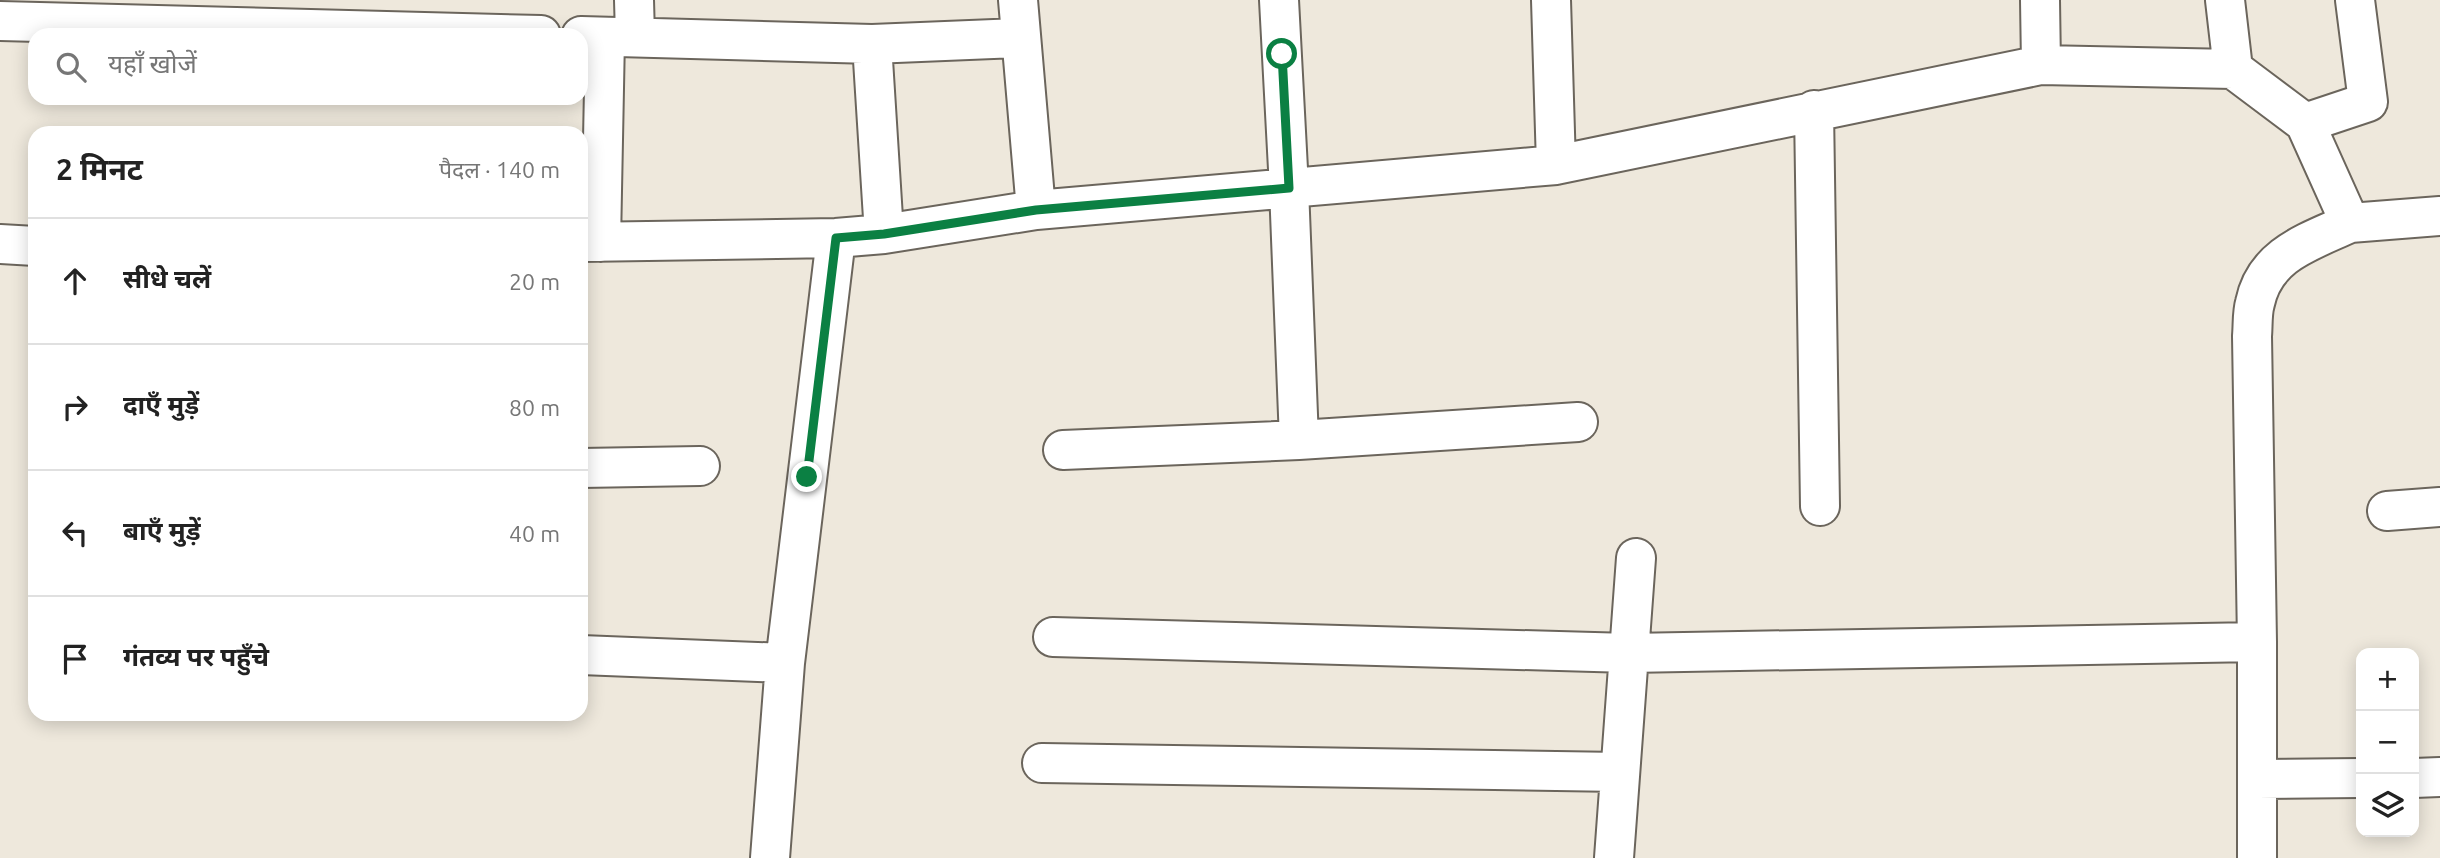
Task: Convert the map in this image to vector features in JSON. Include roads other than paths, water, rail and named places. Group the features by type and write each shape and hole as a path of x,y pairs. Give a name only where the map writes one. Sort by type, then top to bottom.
{"street":[{"path":"1018,0 1036,210"},
{"path":"1279,0 1299,440"},
{"path":"1551,0 1556,165"},
{"path":"2040,0 2040,65"},
{"path":"2225,0 2233,69"},
{"path":"2305,123 2368,102 2355,0"},
{"path":"0,21 152,12 356,15 476,28"},
{"path":"1020,38 872,44 614,27 591,242 836,238 884,234 1036,210 1556,165 2040,65 2233,69 2305,123 2350,223"},
{"path":"872,44 884,234"},
{"path":"1815,110 1820,506"},
{"path":"2257,858 2252,336 2254,304 2262,281 2283,254 2350,223 2440,216"},
{"path":"770,858 785,663 836,238"},
{"path":"0,244 28,246"},
{"path":"1063,450 1299,440 1578,422"},
{"path":"588,468 700,466"},
{"path":"2387,511 2440,507"},
{"path":"1614,858 1636,558"},
{"path":"1053,637 1629,653 2257,642"},
{"path":"588,655 785,663"},
{"path":"1042,763 1620,772"},
{"path":"2419,778 2440,777"},
{"path":"2257,779 2356,778"}]}
